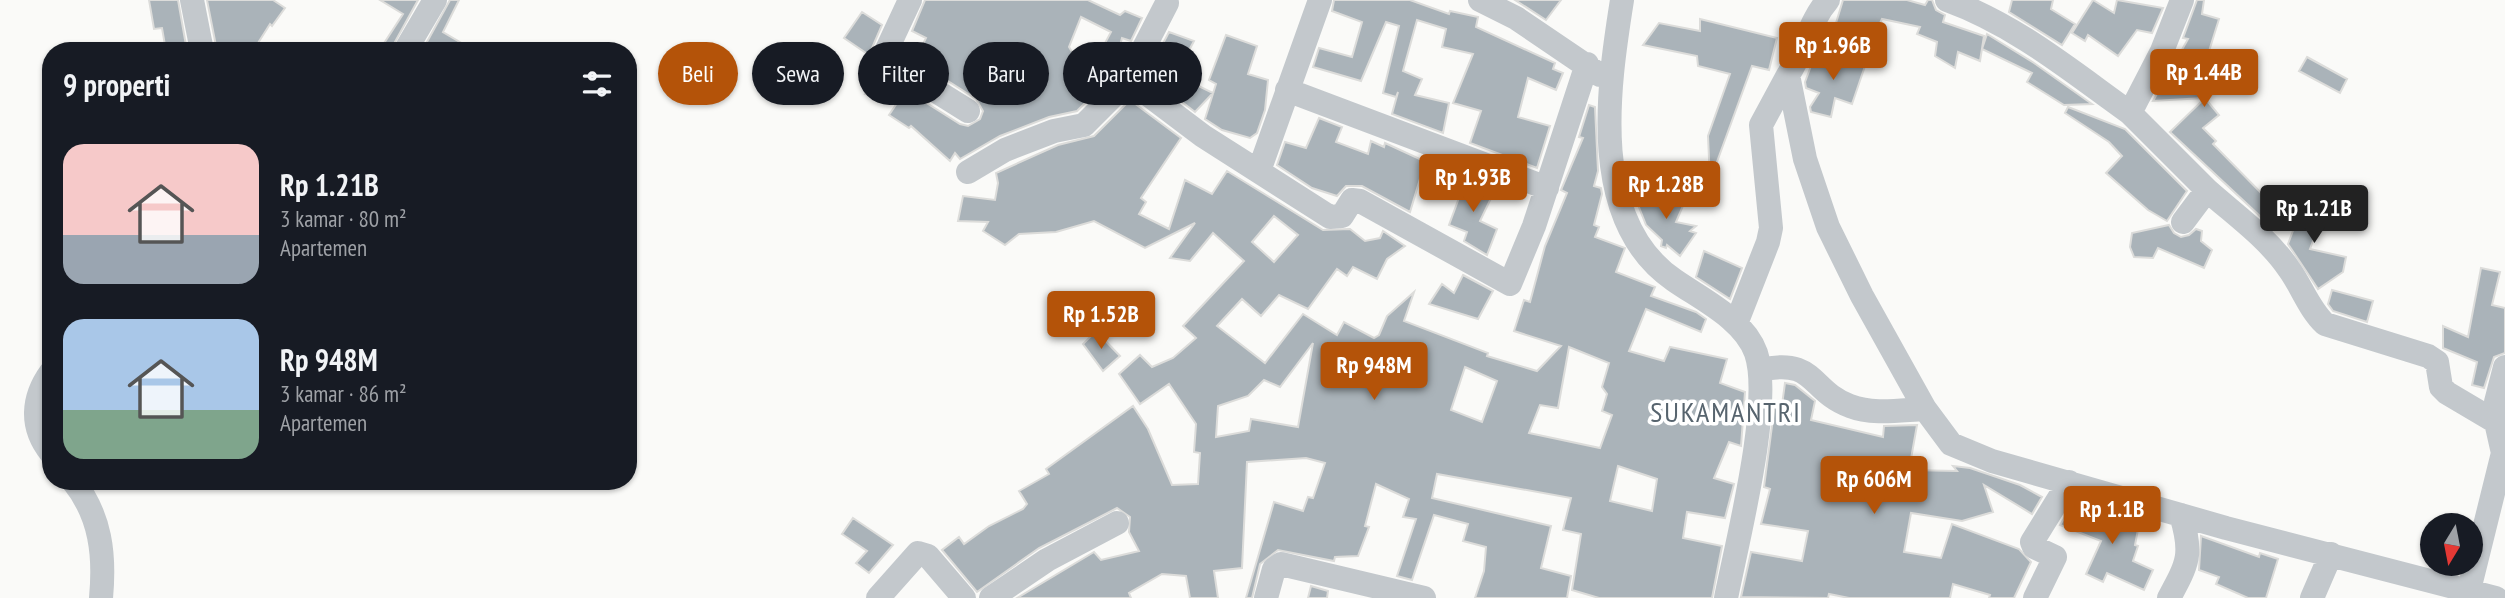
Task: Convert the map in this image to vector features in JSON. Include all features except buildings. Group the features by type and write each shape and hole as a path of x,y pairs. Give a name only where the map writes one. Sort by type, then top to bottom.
{"street":[{"path":"192,0 200,42"},
{"path":"410,42 435,0"},
{"path":"910,0 883,58 968,111"},
{"path":"1259,171 1320,0"},
{"path":"1480,0 1499,8 1587,64 1609,82"},
{"path":"1622,0 1609,82 1615,189 1636,242 1650,262 1735,324 1755,350 1760,370 1756,431 1726,598"},
{"path":"2130,113 2162,51 2182,0"},
{"path":"1148,42 1167,1"},
{"path":"1963,3 2031,41 2130,113 2207,190 2271,248 2288,268 2316,316 2325,324 2428,356 2437,362 2441,387 2447,393 2496,422"},
{"path":"1735,324 1769,242 1771,228 1761,125 1763,116 1798,59 1820,4"},
{"path":"1162,105 1203,136 1331,217 1342,216 1352,200 1360,201 1510,284 1547,188 1587,64"},
{"path":"1788,75 1805,159 1828,228 1862,296 1925,409 1951,444 1961,450 2181,515 2330,554 2468,595 2496,598"},
{"path":"1287,90 1547,188"},
{"path":"968,172 1001,151 1054,131 1084,125 1104,105"},
{"path":"2183,222 2207,190"},
{"path":"1760,370 1782,365 1800,370 1851,407 1888,411 1925,409"},
{"path":"2468,595 2503,453 2496,422 2496,402 2505,367"},
{"path":"42,386 35,407 42,438"},
{"path":"2035,598 2055,558 2034,547 2032,542 2069,482"},
{"path":"79,490 94,514 100,533 101,598"},
{"path":"2169,598 2189,561 2188,537 2181,515"},
{"path":"991,598 1047,560 1117,523"},
{"path":"878,598 918,552 928,556 964,598"},
{"path":"2312,598 2330,554"},
{"path":"1266,598 1274,569 1281,564 1421,597"}],"district":[{"name":"SUKAMANTRI","path":"1726,411"}]}
